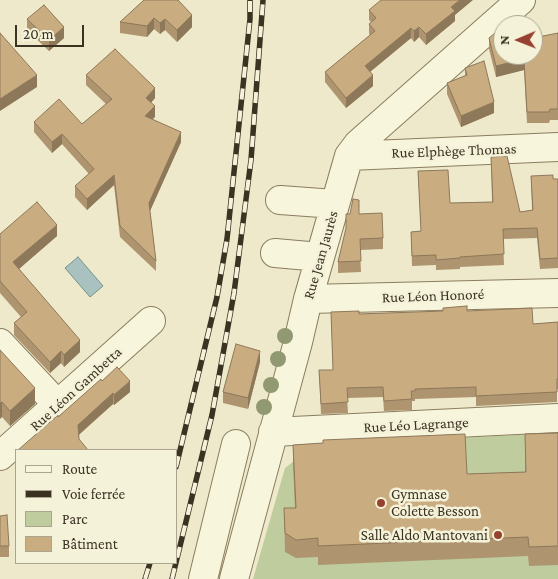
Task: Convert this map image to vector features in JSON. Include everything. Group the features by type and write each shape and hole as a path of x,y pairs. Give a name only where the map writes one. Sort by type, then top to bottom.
{"street":[{"name":"Rue Jean Jaurès","path":"234,579 308,300 349,156 358,144 515,2"},
{"name":"Rue Elphège Thomas","path":"349,156 558,147"},
{"path":"280,200 335,204"},
{"path":"274,253 320,257"},
{"name":"Rue Léon Honoré","path":"308,300 558,293"},
{"name":"Rue Léon Gambetta","path":"3,447 58,405 152,321"},
{"path":"0,343 58,405"},
{"name":"Rue Léo Lagrange","path":"273,432 558,418"},
{"path":"203,579 236,444"}],"green space":[{"path":"558,433 558,579 253,579 285,468 314,445"}],"water":[{"path":"78,257 103,286 90,297 65,268"}],"building":[{"path":"144,0 178,0 192,15 177,30 165,19 160,23 154,18 147,26 120,22"},
{"path":"381,0 460,0 451,7 455,11 426,34 419,27 414,31 411,28 365,66 373,75 346,98 325,72 375,31 369,24 376,18 369,10"},
{"path":"44,5 64,27 49,40 27,19"},
{"path":"0,33 37,75 0,99"},
{"path":"558,33 558,109 550,109 549,112 527,112 524,65 543,65 543,36"},
{"path":"493,35 493,54 489,38"},
{"path":"115,49 155,88 146,98 155,106 145,116 181,132 149,203 156,261 120,226 114,175 87,199 75,186 94,169 62,134 52,142 34,122 59,99 82,124 112,99 86,75"},
{"path":"484,61 494,102 461,116 447,83 467,75 465,68"},
{"path":"507,156 520,212 533,210 531,176 553,175 553,179 558,179 558,258 540,259 537,228 503,229 504,254 436,260 436,255 412,256 411,232 421,231 418,171 448,170 450,203 493,202 491,157"},
{"path":"353,199 359,200 359,214 382,213 383,238 360,239 361,261 338,262 346,228 346,214 350,214"},
{"path":"37,202 57,225 13,262 80,340 64,355 61,351 50,362 14,323 27,312 0,281 0,234"},
{"path":"467,306 467,311 532,308 533,324 558,322 557,392 476,396 476,387 415,389 415,391 411,391 412,399 384,401 383,387 347,388 348,402 321,404 319,370 333,370 331,312 359,311 359,314 443,311 443,308"},
{"path":"236,344 260,351 248,398 223,392"},
{"path":"0,350 35,388 10,411 2,402 0,403"},
{"path":"117,367 130,381 114,395 113,393 78,425 79,439 87,449 19,449 101,379 102,381"},
{"path":"558,433 558,546 529,547 528,537 318,546 318,538 296,540 285,533 284,508 296,508 293,445 323,443 323,440 465,434 467,474 526,472 525,434"},
{"path":"7,515 9,546 0,546 0,516"}],"railway":[{"path":"178,459 217,297 227,239 250,19 250,0"},
{"path":"178,554 212,415 234,293 251,160 263,0"},
{"path":"145,579 150,564"},
{"path":"172,579 176,564"}],"place":[{"name":"Gymnase Colette Besson","path":"381,503"},
{"name":"Salle Aldo Mantovani","path":"498,535"}]}
